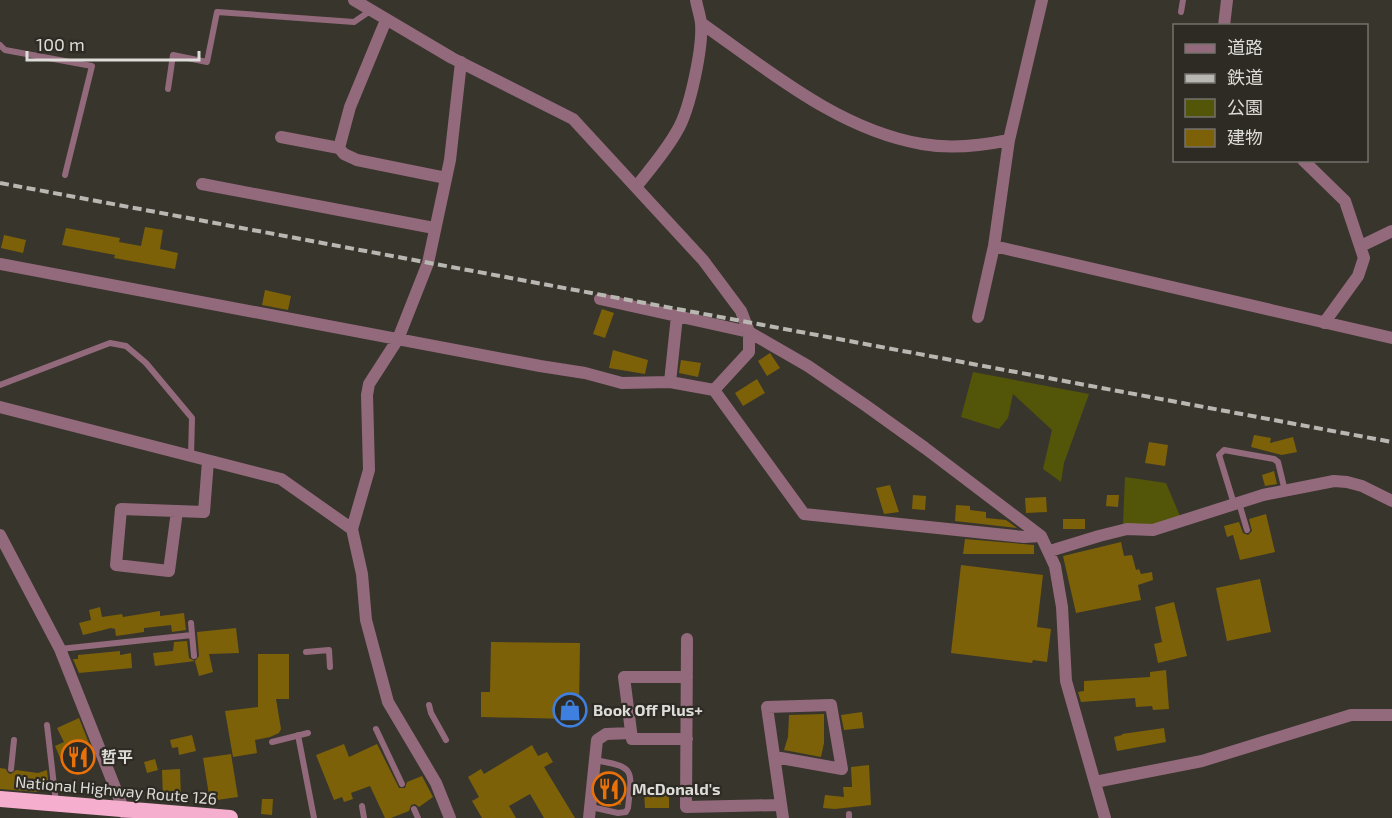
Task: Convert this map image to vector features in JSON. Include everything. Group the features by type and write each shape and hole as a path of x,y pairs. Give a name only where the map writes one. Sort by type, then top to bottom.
{"highway":[{"name":"National Highway Route 126","path":"5,796 124,813 230,818"}],"street":[{"path":"354,0 461,63 573,119 636,187 703,260 741,311 749,332 749,351 714,390"},
{"path":"636,187 684,120 693,86 701,24 696,0"},
{"path":"978,317 994,246 1009,140 1042,0"},
{"path":"1224,24 1227,0"},
{"path":"339,148 350,106 386,20"},
{"path":"701,24 812,102 882,133 922,144 954,146 981,146 1009,140"},
{"path":"450,818 436,783 388,702 366,620 363,574 352,529 369,470 367,395 369,384 398,339 428,262 450,160 461,63"},
{"path":"281,137 339,148 344,154 357,160 446,178"},
{"path":"1305,162 1346,201 1364,258 1358,276 1324,324"},
{"path":"202,184 434,228"},
{"path":"1361,246 1392,231"},
{"path":"994,246 1392,338"},
{"path":"0,264 585,373 622,382 670,382 714,390 804,514 1024,537 1041,536"},
{"path":"600,299 749,332 808,366 865,405 926,448 1041,536 1050,551 1055,566 1062,607 1066,681 1104,818"},
{"path":"670,382 676,316"},
{"path":"0,407 281,479 352,529"},
{"path":"177,511 169,571 116,565 121,509 177,511 204,512 208,461"},
{"path":"1050,551 1127,530 1153,530 1285,490 1334,481 1347,482 1392,501"},
{"path":"0,535 60,649 124,813"},
{"path":"687,639 686,807 782,812 767,707 831,705 842,768 775,757"},
{"path":"687,677 624,677 632,739 687,739"},
{"path":"1095,782 1202,761 1351,715 1392,715"},
{"path":"590,813 597,740 606,734 631,733"}],"lane":[{"path":"1181,12 1183,0"},
{"path":"168,89 173,56 207,62 217,12 354,22 370,11"},
{"path":"0,45 5,50 92,66 65,175"},
{"path":"0,385 110,343 126,346 146,363 192,418 191,456"},
{"path":"1247,530 1219,455 1224,450 1274,459 1278,462 1285,490"},
{"path":"190,623 194,656"},
{"path":"60,649 192,635"},
{"path":"306,652 329,650 330,667"},
{"path":"429,705 446,740"},
{"path":"47,725 56,803"},
{"path":"376,729 402,783"},
{"path":"272,742 308,733"},
{"path":"298,735 314,818"},
{"path":"10,769 14,740"},
{"path":"590,813 626,812 632,776 620,765 594,760"},
{"path":"362,806 364,818"},
{"path":"414,809 418,818"}],"green space":[{"path":"973,372 1089,394 1064,463 1061,482 1043,469 1052,430 1013,394 1008,418 999,429 961,417"},
{"path":"1125,477 1166,483 1180,516 1154,526 1123,524"}],"building":[{"path":"145,227 163,230 160,249 178,253 175,269 114,258 115,255 62,245 66,228 120,238 119,242 141,246"},
{"path":"4,235 26,240 23,253 1,248"},
{"path":"265,290 291,296 288,310 262,305"},
{"path":"602,309 614,313 605,338 593,334"},
{"path":"613,350 648,360 645,374 609,368"},
{"path":"770,353 780,368 767,376 758,361"},
{"path":"681,360 701,363 698,377 679,373"},
{"path":"757,379 765,393 743,406 735,393"},
{"path":"1254,435 1271,438 1270,443 1293,437 1297,452 1282,455 1251,447"},
{"path":"1149,442 1168,445 1165,466 1145,463"},
{"path":"1274,471 1277,484 1265,486 1262,475"},
{"path":"890,485 899,512 884,514 876,488"},
{"path":"913,495 926,496 925,510 912,509"},
{"path":"1107,495 1119,495 1118,507 1106,506"},
{"path":"1046,497 1047,512 1026,513 1025,498"},
{"path":"956,505 970,506 970,510 986,512 986,518 1006,520 1017,528 955,521"},
{"path":"1266,514 1275,552 1240,560 1233,535 1227,537 1224,526 1239,522 1243,533 1248,535 1252,531 1249,519"},
{"path":"1063,519 1085,519 1085,529 1063,529"},
{"path":"965,539 1034,545 1034,554 963,554"},
{"path":"1121,542 1124,556 1132,555 1136,570 1139,569 1141,574 1152,572 1153,580 1138,585 1141,600 1076,613 1063,556"},
{"path":"961,565 1043,575 1037,627 1051,629 1047,662 1033,660 1032,663 951,653"},
{"path":"1260,579 1271,632 1227,641 1216,588"},
{"path":"1174,602 1187,656 1158,663 1154,644 1162,642 1155,607"},
{"path":"100,607 102,617 122,614 123,617 160,611 160,616 184,613 186,630 172,632 171,625 144,628 144,632 116,636 115,629 111,628 83,635 79,623 91,620 89,610"},
{"path":"236,628 239,653 209,654 213,672 199,676 195,661 199,656 197,632"},
{"path":"187,641 189,658 195,661 155,666 153,653 173,651 174,642"},
{"path":"491,642 580,643 579,709 569,719 481,717 481,692 490,692"},
{"path":"120,651 120,655 131,653 132,668 79,673 73,659 78,659 78,655"},
{"path":"258,654 289,654 289,699 276,699 281,729 279,733 255,740 257,753 233,757 225,711 258,707"},
{"path":"1166,670 1169,709 1153,710 1152,706 1136,707 1135,698 1081,702 1078,692 1084,691 1084,681 1150,677 1150,672"},
{"path":"862,712 864,728 844,730 841,715"},
{"path":"824,714 824,743 821,757 784,750 788,737 789,715"},
{"path":"79,718 94,756 65,769 55,746 64,742 57,728"},
{"path":"1164,728 1166,742 1117,751 1114,737"},
{"path":"192,735 196,751 179,755 178,747 172,748 170,740"},
{"path":"344,744 349,757 377,744 399,788 405,788 407,782 422,776 433,797 419,807 415,804 411,805 409,811 391,818 385,818 370,786 351,793 353,799 344,802 342,797 334,800 316,755"},
{"path":"532,745 538,756 547,752 553,762 544,767 575,818 544,818 530,794 509,806 516,818 482,818 472,801 479,797 468,777 481,769 484,774"},
{"path":"231,754 238,797 210,801 203,758"},
{"path":"155,759 158,770 147,773 144,762"},
{"path":"869,765 871,805 823,808 825,795 844,797 843,787 852,787 851,767"},
{"path":"0,768 6,769 11,774 16,770 38,773 47,770 49,789 38,792 0,789"},
{"path":"180,769 181,799 163,800 162,770"},
{"path":"607,775 621,776 621,805 604,802"},
{"path":"669,791 669,808 645,808 644,792"},
{"path":"262,799 273,799 272,815 261,814"}],"railway":[{"path":"0,183 1392,442"}],"place":[{"name":"Book Off Plus+","path":"570,710"},
{"name":"哲平","path":"78,757"},
{"name":"McDonald's","path":"609,789"}]}
